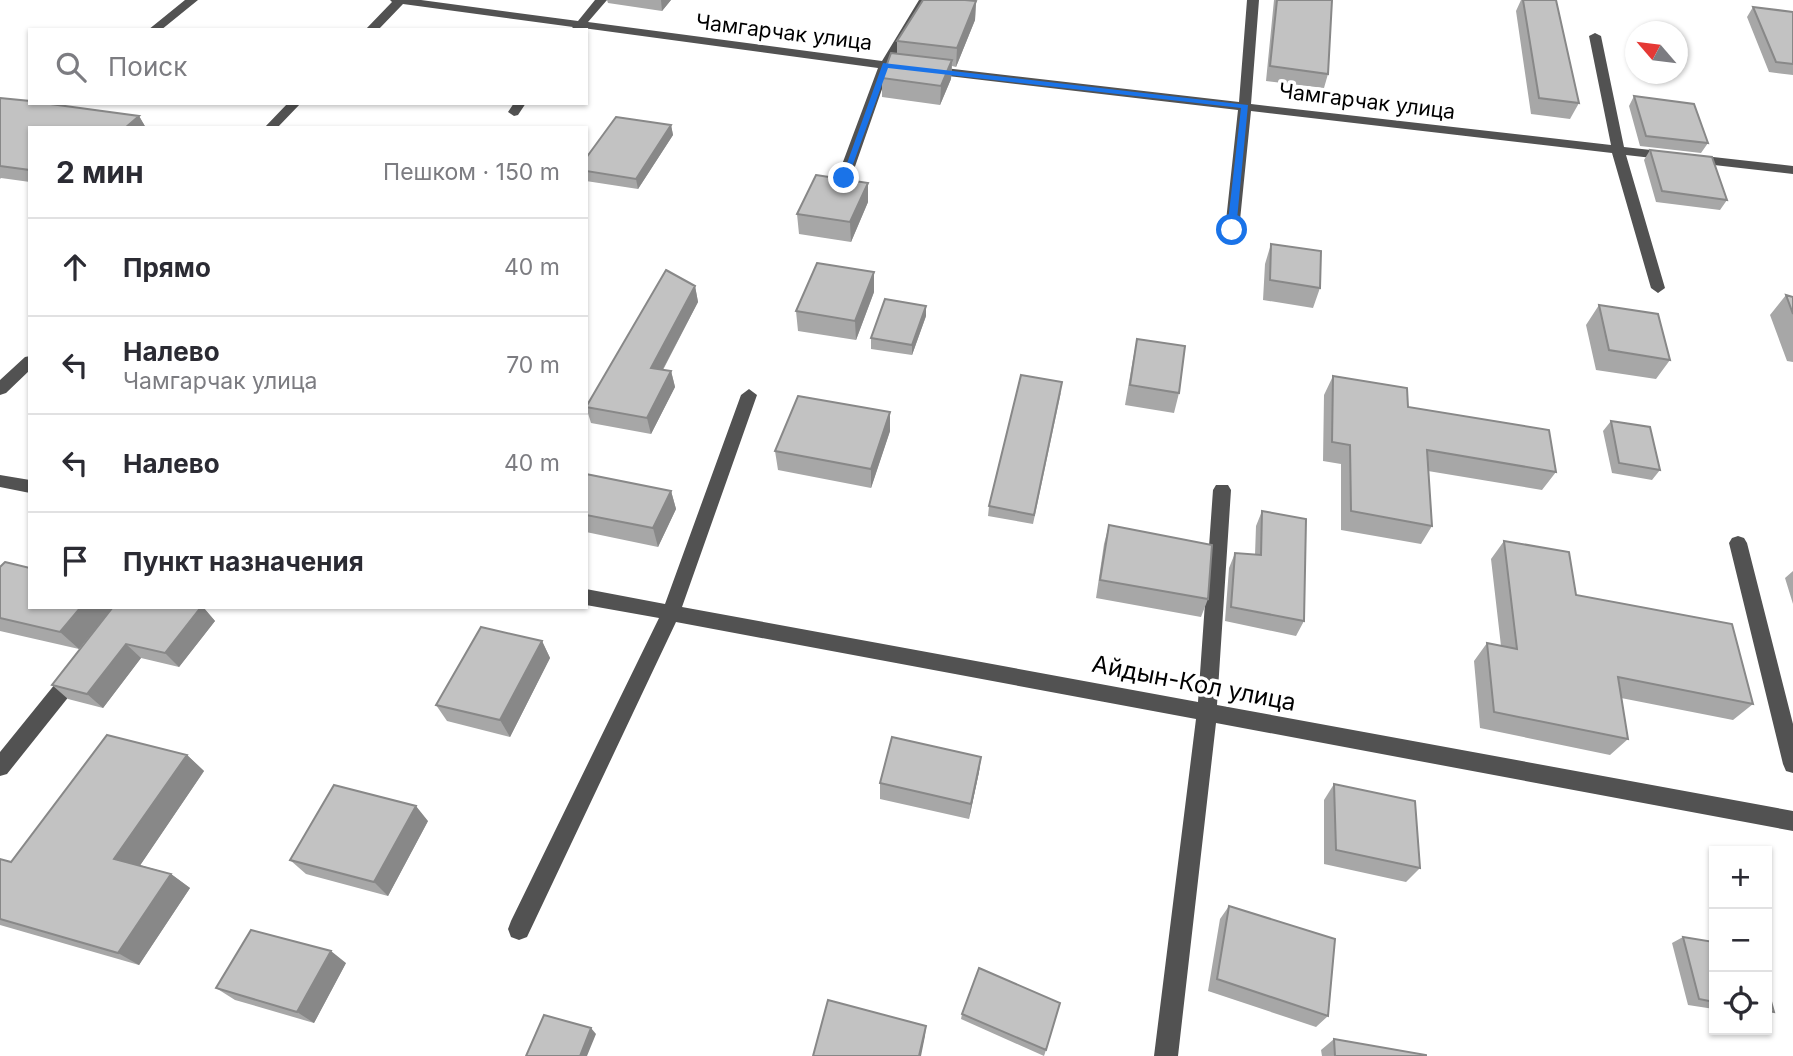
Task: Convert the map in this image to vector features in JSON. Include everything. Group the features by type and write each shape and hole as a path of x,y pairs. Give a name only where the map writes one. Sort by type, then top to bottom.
{"street":[{"path":"157,28 192,0"},
{"path":"373,28 399,0"},
{"name":"Чамгарчак улица","path":"399,0 578,27"},
{"path":"578,27 601,0"},
{"path":"844,178 885,65 925,0"},
{"path":"1232,230 1253,0"},
{"name":"Чамгарчак улица","path":"588,28 1793,170"},
{"path":"1595,36 1618,150 1658,288"},
{"path":"272,126 293,105"},
{"path":"0,390 28,363"},
{"path":"519,929 671,612 749,395"},
{"path":"0,481 28,487"},
{"path":"1166,1056 1207,712 1223,490"},
{"path":"1738,543 1793,764"},
{"name":"Айдын-Кол улица","path":"588,597 1793,821"},
{"path":"0,767 86,660"}],"building":[{"path":"923,0 976,1 957,48 897,41"},
{"path":"1277,0 1332,0 1328,74 1270,66"},
{"path":"1523,0 1556,0 1579,103 1539,98"},
{"path":"1753,7 1793,12 1793,64 1776,62"},
{"path":"891,53 952,60 941,86 882,78"},
{"path":"1634,96 1694,104 1708,143 1646,136"},
{"path":"0,98 28,101 28,105 58,105 139,116 127,126 28,126 28,170 0,166"},
{"path":"616,117 671,125 636,179 588,171 588,155"},
{"path":"1650,150 1712,157 1727,200 1662,191"},
{"path":"816,175 868,183 850,222 797,214"},
{"path":"1271,244 1321,251 1320,288 1270,280"},
{"path":"817,263 874,272 855,321 796,311"},
{"path":"666,270 695,286 651,368 671,371 647,418 588,407"},
{"path":"1786,295 1793,297 1793,314"},
{"path":"885,299 926,306 912,345 871,338"},
{"path":"1599,305 1658,314 1670,360 1609,350"},
{"path":"1137,339 1185,346 1179,393 1130,385"},
{"path":"1021,375 1062,382 1034,515 989,506"},
{"path":"1333,376 1407,388 1408,407 1549,430 1556,472 1427,450 1432,526 1351,511 1350,445 1332,442"},
{"path":"798,396 890,412 871,469 775,451"},
{"path":"1611,421 1650,427 1660,470 1619,463"},
{"path":"588,474 671,491 653,528 588,515"},
{"path":"1262,511 1306,519 1304,621 1231,607 1235,553 1261,555"},
{"path":"1109,525 1212,545 1208,599 1100,580"},
{"path":"1504,541 1569,552 1576,595 1732,624 1753,704 1618,677 1628,739 1494,712 1487,643 1517,649"},
{"path":"5,562 28,568 28,609 79,609 60,632 0,618 0,567"},
{"path":"111,609 199,609 165,653 126,644 87,694 52,685"},
{"path":"481,627 542,641 500,720 436,705"},
{"path":"107,735 187,755 114,859 171,874 118,953 0,919 0,859 11,862"},
{"path":"892,737 981,757 971,804 880,783"},
{"path":"1334,784 1415,801 1420,868 1336,850"},
{"path":"334,785 416,806 374,882 290,860"},
{"path":"1229,906 1335,939 1328,1016 1217,979"},
{"path":"251,930 331,951 297,1012 216,988"},
{"path":"1683,937 1709,941 1709,1001 1699,999"},
{"path":"979,968 1060,1003 1046,1050 962,1014"},
{"path":"828,1000 926,1026 919,1056 813,1056"},
{"path":"544,1015 591,1028 580,1056 526,1056"},
{"path":"1334,1039 1426,1055 1426,1056 1335,1056"}],"route":[{"path":"844,178 885,65 1245,106 1232,230"}]}
